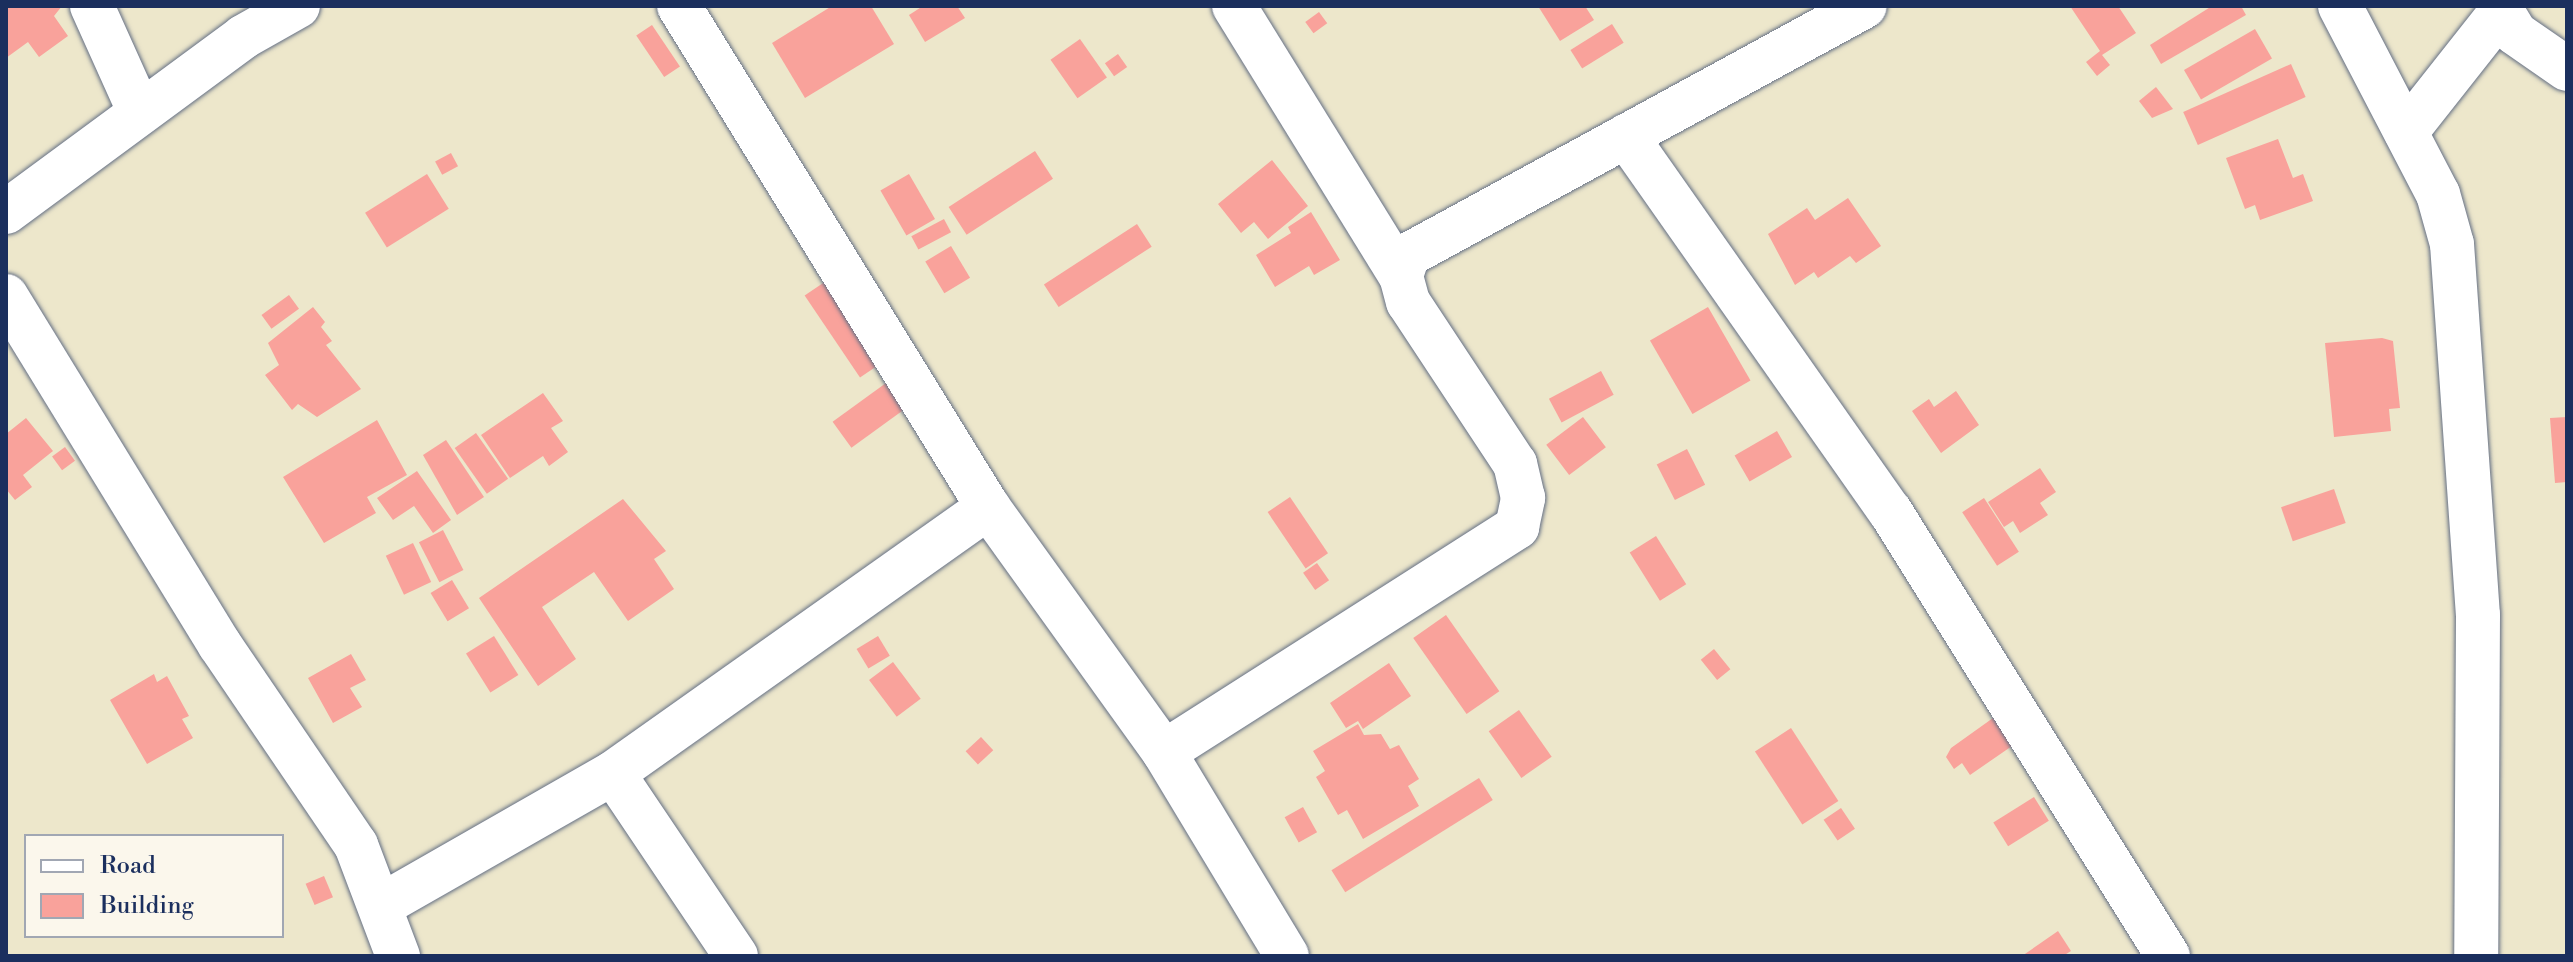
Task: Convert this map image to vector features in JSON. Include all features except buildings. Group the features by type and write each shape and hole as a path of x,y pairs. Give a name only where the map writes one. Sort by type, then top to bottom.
{"street":[{"path":"92,6 140,113"},
{"path":"6,212 243,37 298,6"},
{"path":"679,6 988,507 1164,752 1287,956"},
{"path":"1164,752 1517,527 1523,498 1515,464 1408,302 1401,276 1234,6"},
{"path":"1401,276 1408,255 1865,6"},
{"path":"2340,6 2438,194 2452,244 2478,615 2476,956"},
{"path":"2406,132 2499,10 2515,33 2567,69"},
{"path":"1626,136 1890,511 2168,956"},
{"path":"6,296 220,645 356,845 398,956"},
{"path":"380,906 613,773 988,507"},
{"path":"613,773 736,956"}]}
